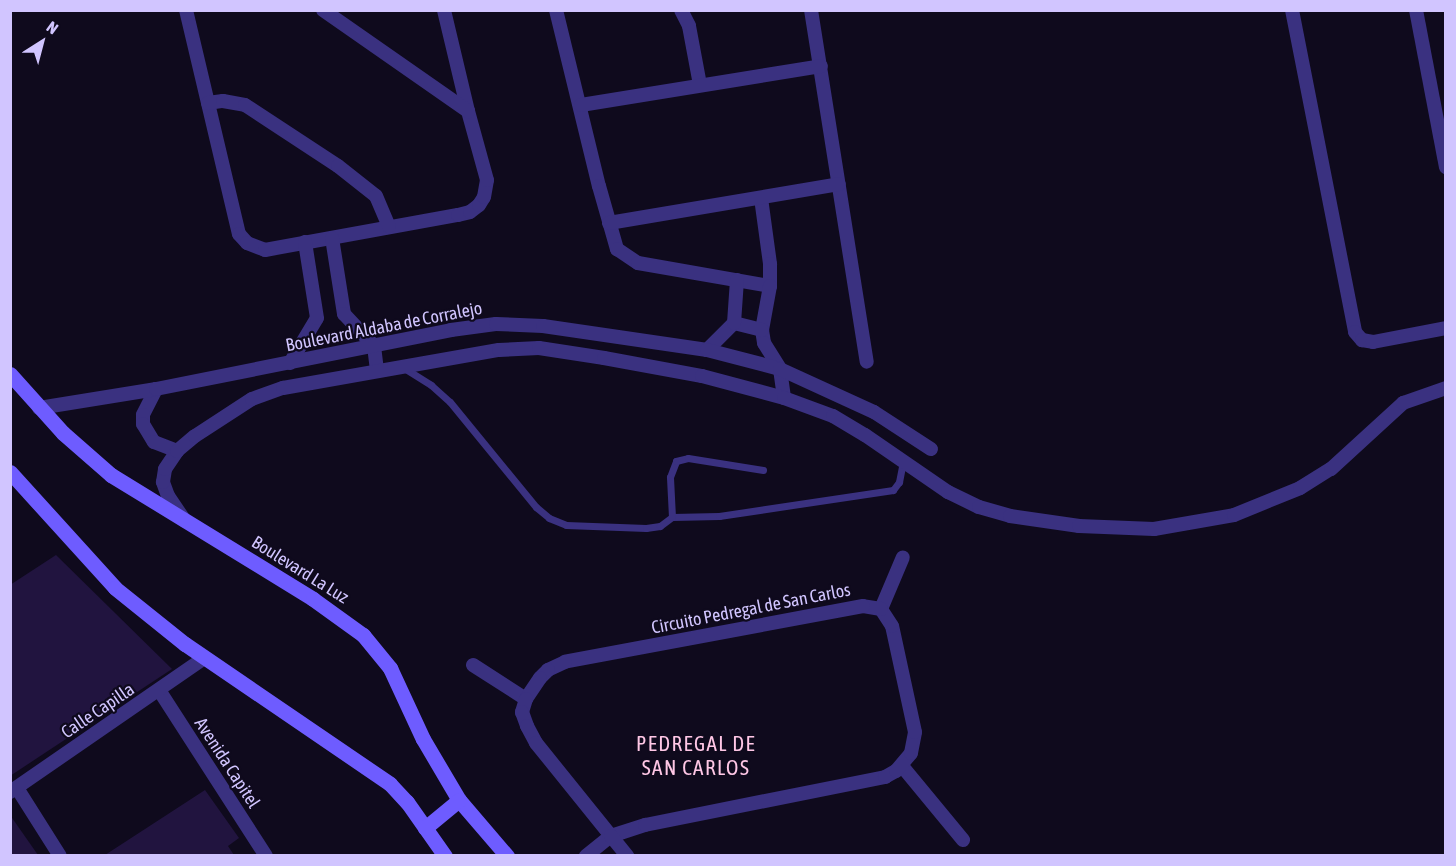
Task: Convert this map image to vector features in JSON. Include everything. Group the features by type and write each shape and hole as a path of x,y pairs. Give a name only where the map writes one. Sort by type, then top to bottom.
{"main road":[{"name":"Boulevard La Luz","path":"10,374 39,408 111,475 313,599 363,635 390,668 423,739 459,800 507,855"},
{"path":"10,472 115,588 161,628 390,784 445,855"},
{"path":"425,828 459,800"}],"street":[{"path":"186,10 239,234 247,243 265,250 458,215 470,212 479,205 484,197 487,180 444,10"},
{"path":"323,10 468,111"},
{"path":"556,10 617,249 638,263 770,286"},
{"path":"681,10 689,26 700,85"},
{"path":"811,10 867,362"},
{"path":"1292,10 1355,332 1362,340 1373,342 1446,328"},
{"path":"1416,10 1446,167"},
{"path":"581,105 820,66"},
{"path":"1431,92 1446,89"},
{"path":"208,103 223,101 245,105 338,166 376,196 389,226"},
{"path":"609,223 839,184"},
{"path":"761,198 770,264 770,286 762,330 764,343 780,369 784,398"},
{"path":"332,238 344,315 374,346 377,370"},
{"path":"290,363 317,318 305,242"},
{"path":"707,350 734,323 737,280"},
{"path":"317,318 344,315"},
{"path":"734,323 762,330"},
{"name":"Boulevard Aldaba de Corralejo","path":"39,408 156,389 496,324 543,326 707,350 780,369 874,412 932,449"},
{"path":"187,522 168,496 163,483 165,469 177,451 214,421 252,399 283,388 499,350 539,348 702,376 784,398 833,416 866,435 948,492 979,507 1010,516 1079,526 1154,530 1234,515 1300,488 1331,469 1403,403 1446,388"},
{"path":"156,389 143,415 143,424 154,442 177,451"},
{"path":"586,855 611,836 689,814 885,777 902,766 911,753 915,732 892,626 881,609 903,557"},
{"name":"Circuito Pedregal de San Carlos","path":"526,699 548,670 565,662 863,606 881,609"},
{"name":"Calle Capilla","path":"14,790 204,658"},
{"path":"472,665 526,699 522,712 536,743 627,855"},
{"name":"Avenida Capitel","path":"159,690 266,855"},
{"path":"902,766 963,840"},
{"path":"14,790 60,855"}],"lane":[{"path":"402,366 431,385 450,402 536,507 549,518 566,525 646,528 660,526 672,517 718,516 893,490 899,482 903,462"},
{"path":"672,517 670,477 676,461 688,458 763,470"}],"building":[{"path":"56,555 172,669 10,776 10,585"},
{"path":"205,790 239,838 228,846 234,855 105,855"},
{"path":"10,815 38,855 10,855"}],"district":[{"name":"PEDREGAL DE SAN CARLOS","path":"696,755"}]}
